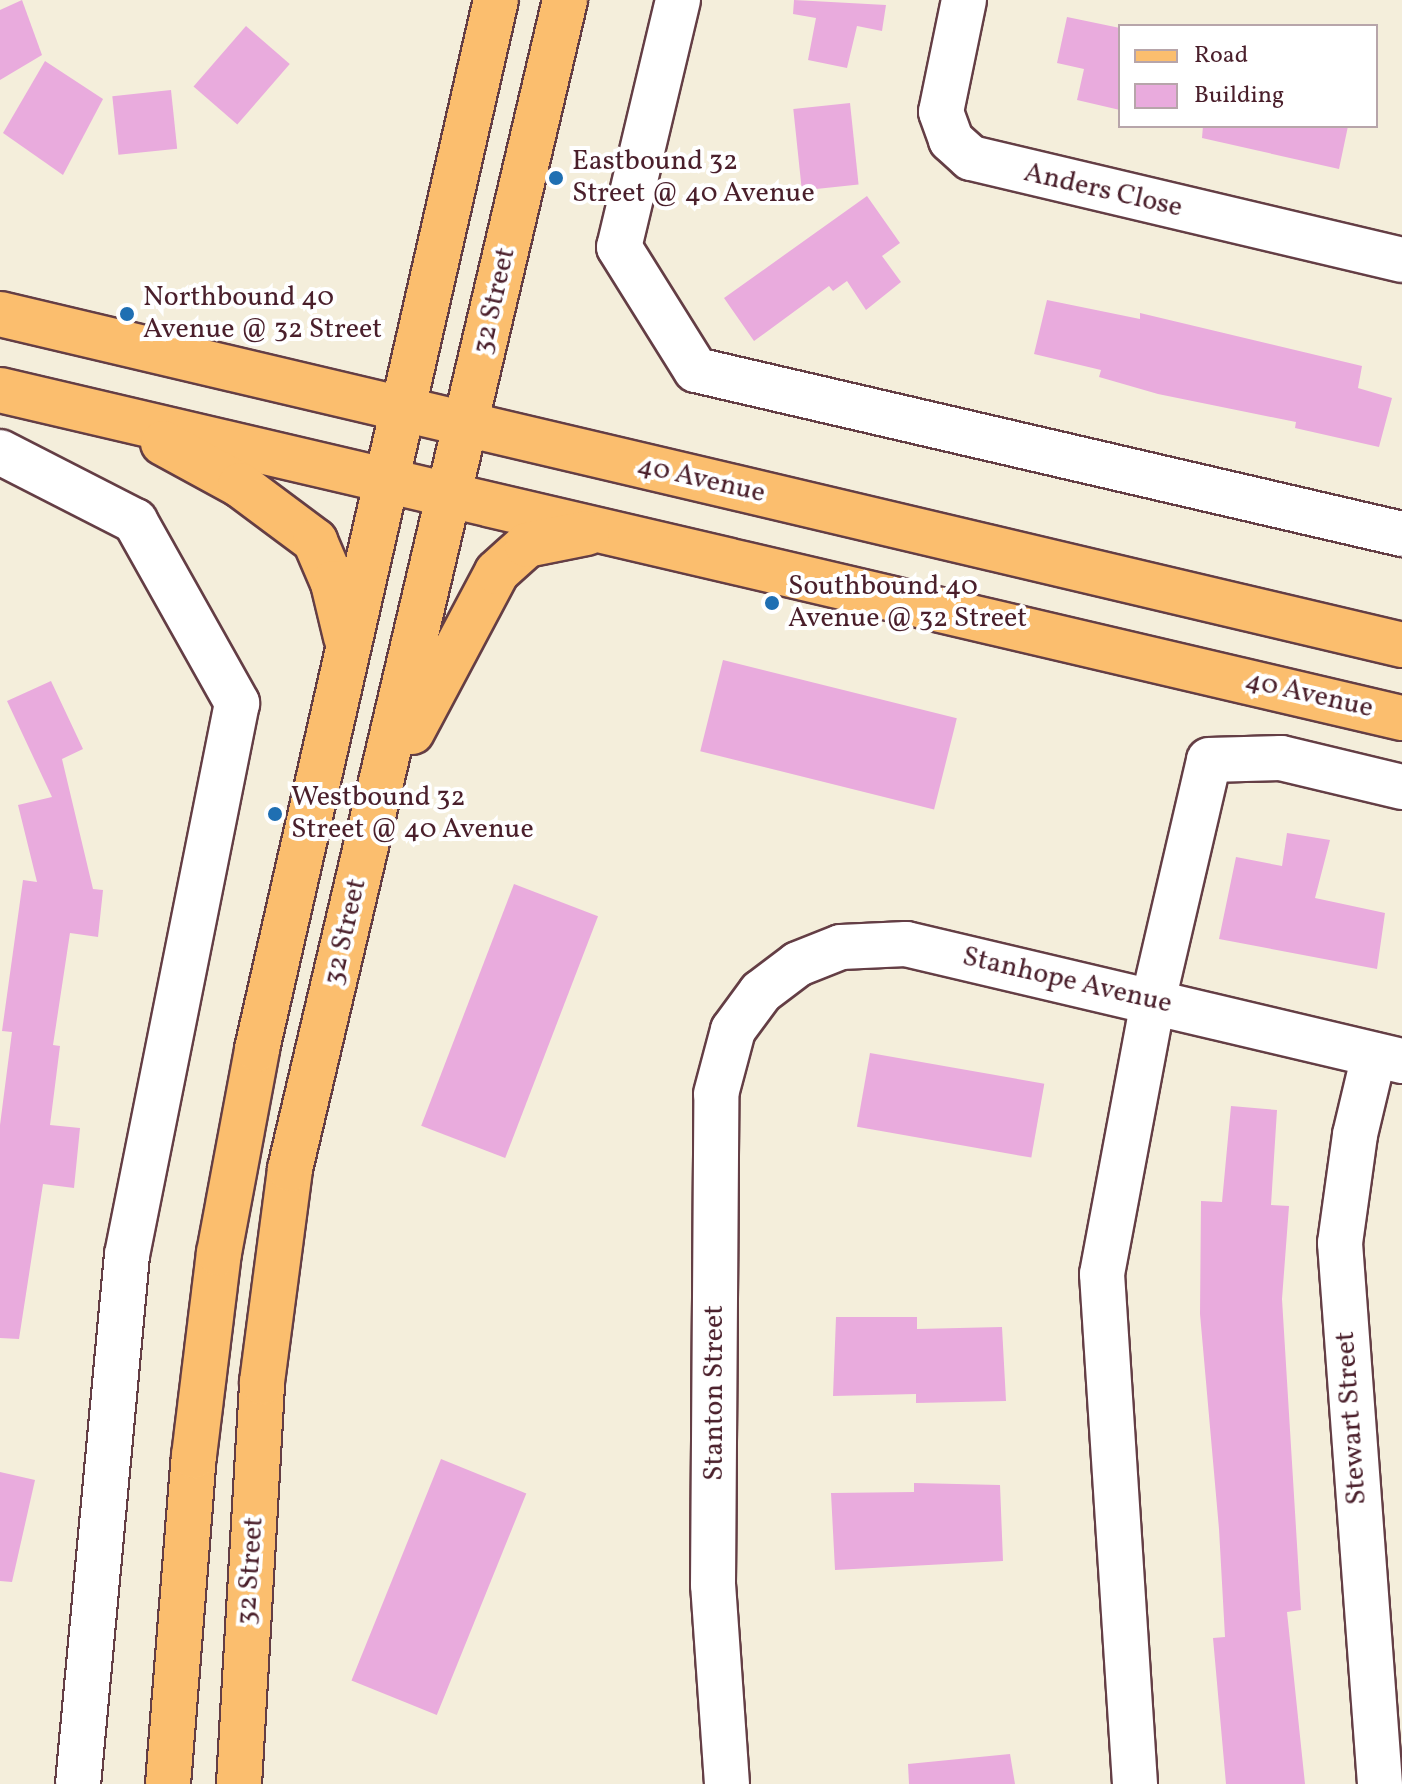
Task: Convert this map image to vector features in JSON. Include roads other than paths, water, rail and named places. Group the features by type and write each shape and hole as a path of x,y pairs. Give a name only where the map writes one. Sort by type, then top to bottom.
{"main road":[{"path":"168,1784 194,1456 219,1253 257,1049 496,0"},
{"name":"32 Street","path":"239,1784 262,1382 290,1169 565,0"},
{"name":"40 Avenue","path":"0,314 1402,645"},
{"name":"40 Avenue","path":"0,390 387,478 1402,718"},
{"path":"95,413 204,464 315,541 333,583 347,648"},
{"path":"378,798 497,572 527,545 571,533 607,531"}],"street":[{"path":"678,0 619,247 696,370 1402,534"},
{"name":"Anders Close","path":"964,0 941,112 951,140 971,158 1402,260"},
{"path":"0,452 135,521 237,703 127,1255 78,1784"},
{"path":"1135,1784 1102,1274 1153,1001 1209,760 1281,758 1402,787"},
{"name":"Stanhope Avenue","path":"748,1008 798,964 841,947 884,943 930,948 1388,1058"},
{"name":"Stanton Street","path":"727,1784 713,1585 716,1094 724,1051 748,1008"},
{"name":"Stewart Street","path":"1380,1784 1340,1243 1355,1135 1388,1058"}],"place":[{"name":"Eastbound 32 Street @ 40 Avenue","path":"556,178"},
{"name":"Northbound 40 Avenue @ 32 Street","path":"127,314"},
{"name":"Southbound 40 Avenue @ 32 Street","path":"772,603"},
{"name":"Westbound 32 Street @ 40 Avenue","path":"275,814"}]}
